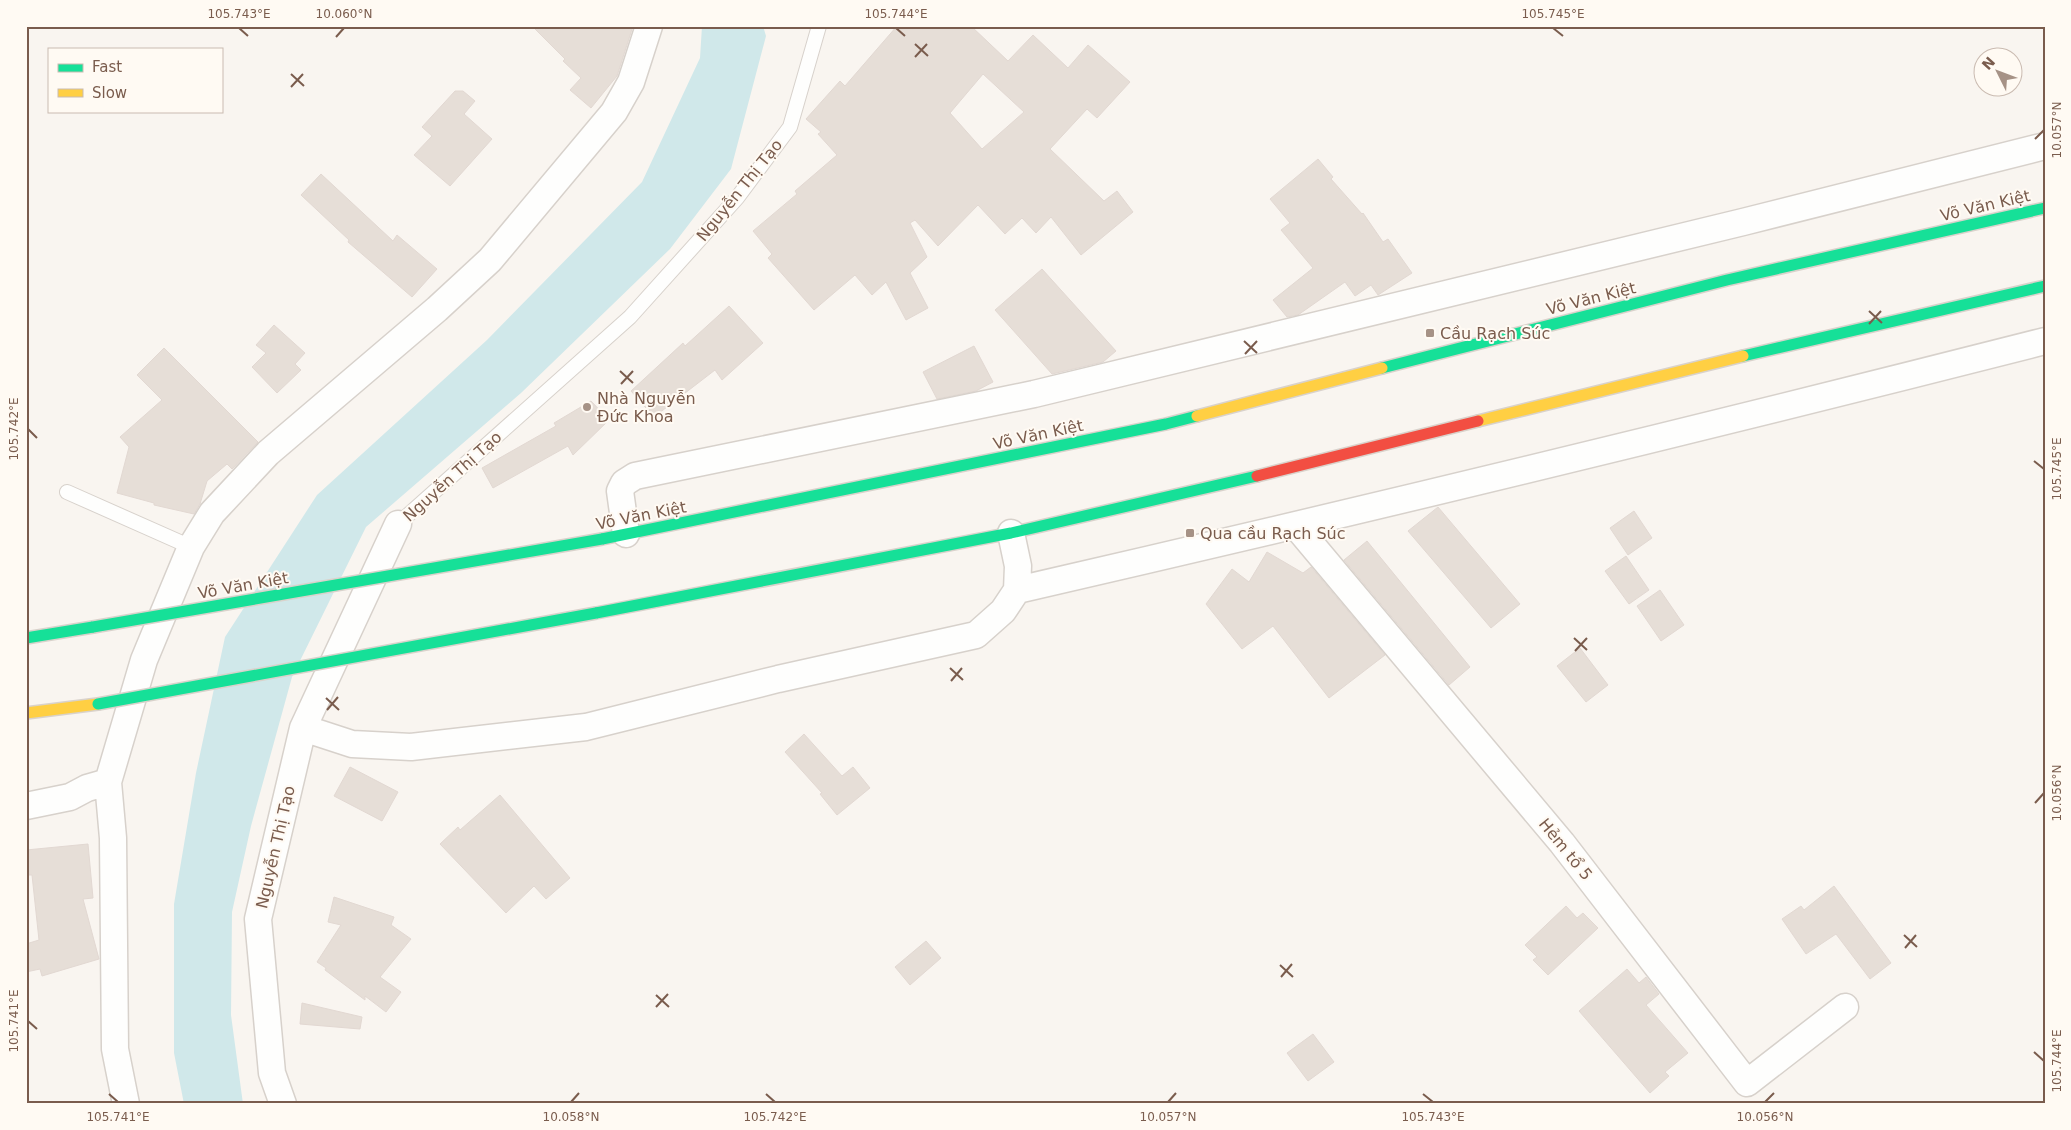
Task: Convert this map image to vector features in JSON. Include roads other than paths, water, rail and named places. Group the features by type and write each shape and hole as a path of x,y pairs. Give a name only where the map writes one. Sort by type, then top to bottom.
{"main road":[{"name":"Võ Văn Kiệt","path":"26,638 614,537 1166,424 1727,280 2045,208"},
{"path":"26,713 98,704 596,613 1011,532 1164,499 1741,356 2045,286"}],"street":[{"path":"126,1104 115,1049 113,838 108,782 144,660 191,547 212,513 268,453 437,309 490,260 614,112 631,82 649,26"},
{"path":"614,537 620,491 624,483 635,476 1034,394 1743,222 2045,146"},
{"path":"1017,590 1296,526 1756,415 2045,341"},
{"name":"Nguyễn Thị Tạo","path":"283,1104 272,1073 258,919 303,728 398,524"},
{"name":"Hẻm tổ 5","path":"1296,526 1562,843 1746,1083 1846,1007"},
{"path":"303,728 352,744 411,747 586,727 778,679 976,635 1002,611 1017,590 1018,566 1011,532"},
{"path":"26,806 70,797 87,788 108,782"}],"lane":[{"name":"Nguyễn Thị Tạo","path":"398,524 630,317 737,198 790,126 819,26"},
{"path":"67,492 191,547"}],"water":[{"path":"702,26 763,26 766,36 731,169 670,249 521,393 366,527 292,677 251,826 232,912 231,1015 243,1104 184,1104 174,1053 174,904 196,773 225,637 317,495 487,340 642,182 700,58"}],"place":[{"name":"Cầu Rạch Súc","path":"1430,333"},
{"name":"Nhà Nguyễn Đức Khoa","path":"587,407"},
{"name":"Qua cầu Rạch Súc","path":"1190,533"}]}
